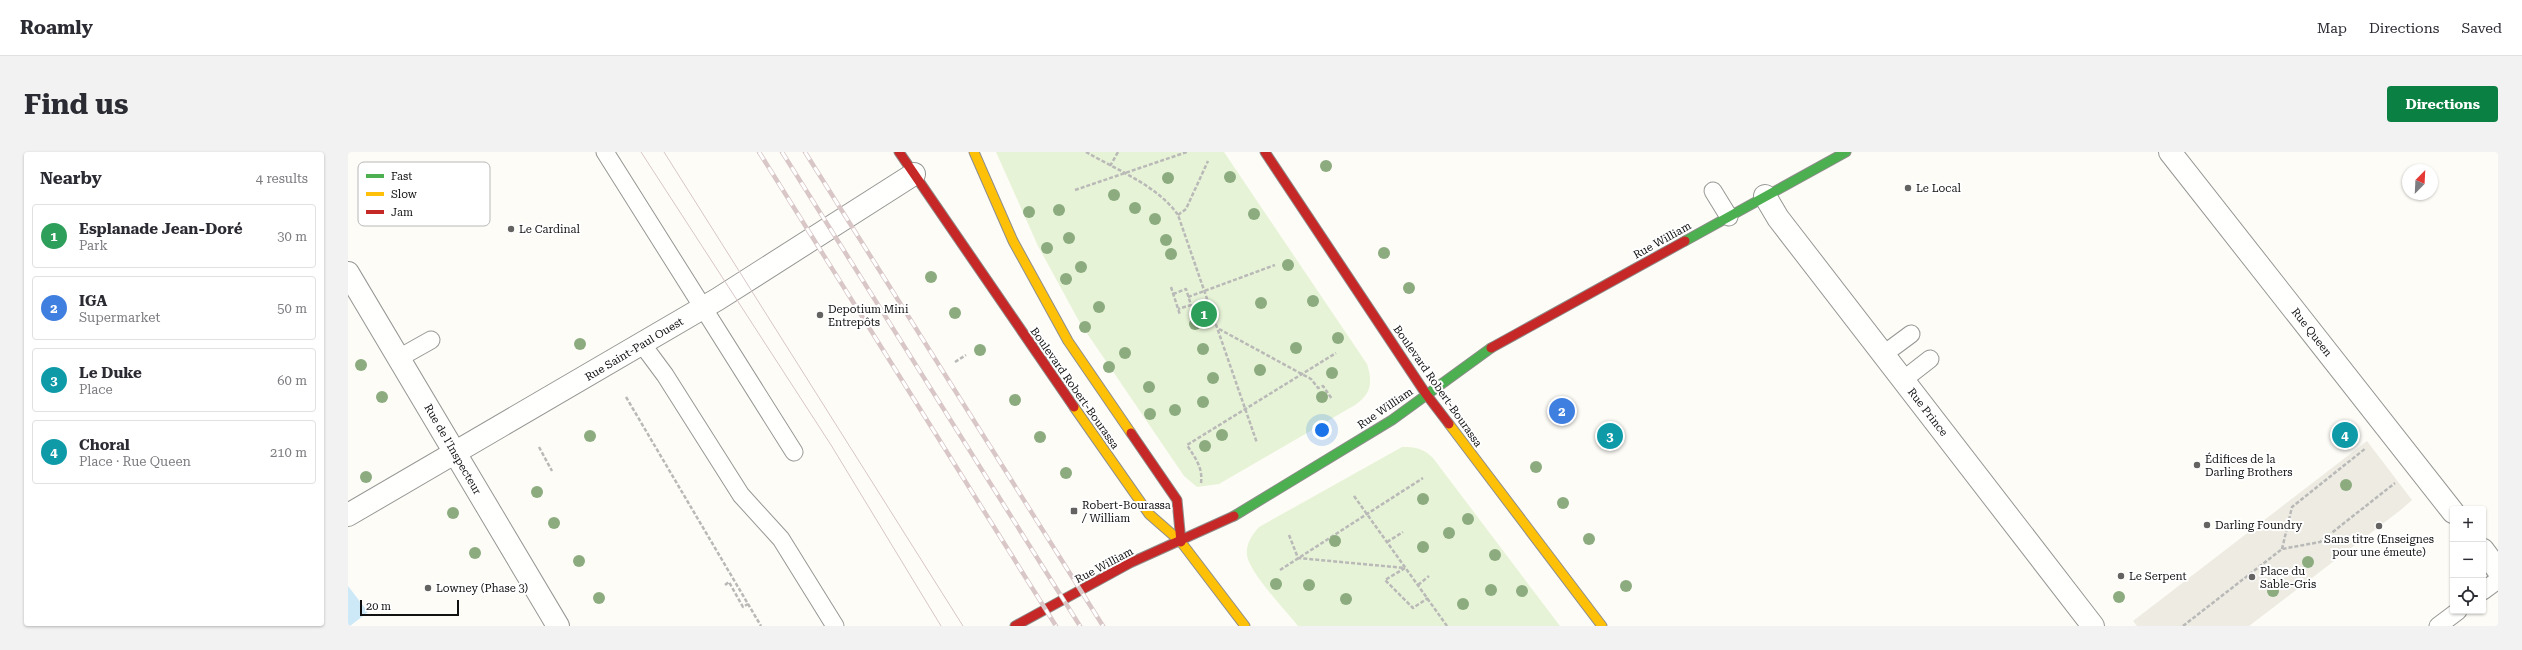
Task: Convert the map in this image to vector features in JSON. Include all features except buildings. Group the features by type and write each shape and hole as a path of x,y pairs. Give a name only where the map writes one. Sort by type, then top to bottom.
{"main road":[{"name":"Boulevard Robert-Bourassa","path":"900,152 1050,374 1149,514 1181,542 1245,626"},
{"path":"974,152 1013,241 1065,335 1087,371 1177,500 1181,542"},
{"name":"Boulevard Robert-Bourassa","path":"1265,152 1426,394 1602,626"},
{"name":"Rue William","path":"1015,626 1130,563 1181,542 1239,513 1392,420 1479,355 1846,152"}],"street":[{"name":"Rue Queen","path":"2170,152 2450,508"},
{"name":"Rue Saint-Paul Ouest","path":"348,515 642,344 914,174"},
{"name":"Rue Prince","path":"1765,196 1778,218 2093,626"},
{"name":"Rue de l'Inspecteur","path":"348,273 456,452 558,626"},
{"path":"2486,554 2498,570"}],"lane":[{"path":"606,152 794,452"},
{"path":"1714,191 1728,217"},
{"path":"1884,354 1911,334"},
{"path":"399,358 432,340"},
{"path":"642,344 665,375 741,495 781,539 835,626"},
{"path":"1903,380 1930,359"},
{"path":"2486,589 2498,580"},
{"path":"2438,626 2454,614"}],"path":[{"path":"1086,152 1166,200 1178,215 1257,443"},
{"path":"1110,166 1118,152"},
{"path":"1075,190 1126,175 1187,152"},
{"path":"1178,215 1186,209 1208,161"},
{"path":"1188,297 1275,265"},
{"path":"1171,287 1180,315"},
{"path":"1173,294 1186,289 1191,305 1178,309"},
{"path":"1218,329 1311,379 1318,388 1323,386 1332,399"},
{"path":"1201,483 1202,474 1199,463 1187,445 1336,353"},
{"path":"955,362 966,355"},
{"path":"626,396 761,626"},
{"path":"2282,548 2292,507 2370,445"},
{"path":"539,447 552,471"},
{"path":"1280,570 1423,478"},
{"path":"2183,626 2282,548 2320,542 2398,481"},
{"path":"1354,496 1448,626"},
{"path":"1388,542 1403,532"},
{"path":"1288,535 1298,558"},
{"path":"1298,558 1406,568"},
{"path":"1406,568 1385,580 1413,608 1428,598"},
{"path":"1418,584 1429,576"},
{"path":"725,585 729,582 743,607 748,604"}],"green space":[{"path":"996,152 1224,152 1367,364 1370,382 1369,388 1364,397 1355,405 1219,484 1197,487 1184,476 1080,323 1038,246"},
{"path":"1402,447 1419,449 1426,452 1433,458 1560,626 1298,626 1261,581 1249,562 1247,551 1252,536 1259,527"}],"shaded area":[{"name":"Place du Sable-Gris","path":"2367,441 2412,500 2402,509 2249,626 2137,626 2133,621"}],"water":[{"path":"348,586 368,612 350,626 348,626"}],"tram line":[{"path":"641,152 831,445 941,626"},
{"path":"664,152 963,626"}],"railway":[{"path":"759,152 1056,626"},
{"path":"782,152 1080,626"},
{"path":"805,152 1103,626"}],"traffic: fast":[{"path":"1685,241 1846,152"},
{"path":"1234,516 1392,420 1491,348"}],"traffic: slow":[{"path":"974,152 1013,241 1068,341 1131,433"},
{"path":"1074,407 1149,514 1181,542 1245,626"},
{"path":"1449,424 1602,626"}],"traffic: jam":[{"path":"899,152 1074,407"},
{"path":"1265,152 1426,394 1449,424"},
{"path":"1491,348 1685,241"},
{"path":"1131,433 1177,500 1181,542"},
{"path":"1015,626 1130,563 1234,516"}],"place":[{"name":"Le Local","path":"1908,188"},
{"name":"Le Cardinal","path":"511,229"},
{"name":"Esplanade Jean-Doré","path":"1204,314"},
{"name":"Depotium Mini Entrepôts","path":"820,315"},
{"name":"IGA","path":"1562,411"},
{"name":"Choral","path":"2345,435"},
{"name":"Le Duke","path":"1610,436"},
{"name":"Édifices de la Darling Brothers","path":"2197,465"},
{"name":"Robert-Bourassa / William","path":"1074,511"},
{"name":"Darling Foundry","path":"2207,525"},
{"name":"Sans titre (Enseignes pour une émeute)","path":"2379,526"},
{"name":"Le Serpent","path":"2121,576"},
{"name":"Place du Sable-Gris","path":"2252,577"},
{"name":"Lowney (Phase 3)","path":"428,588"}]}
